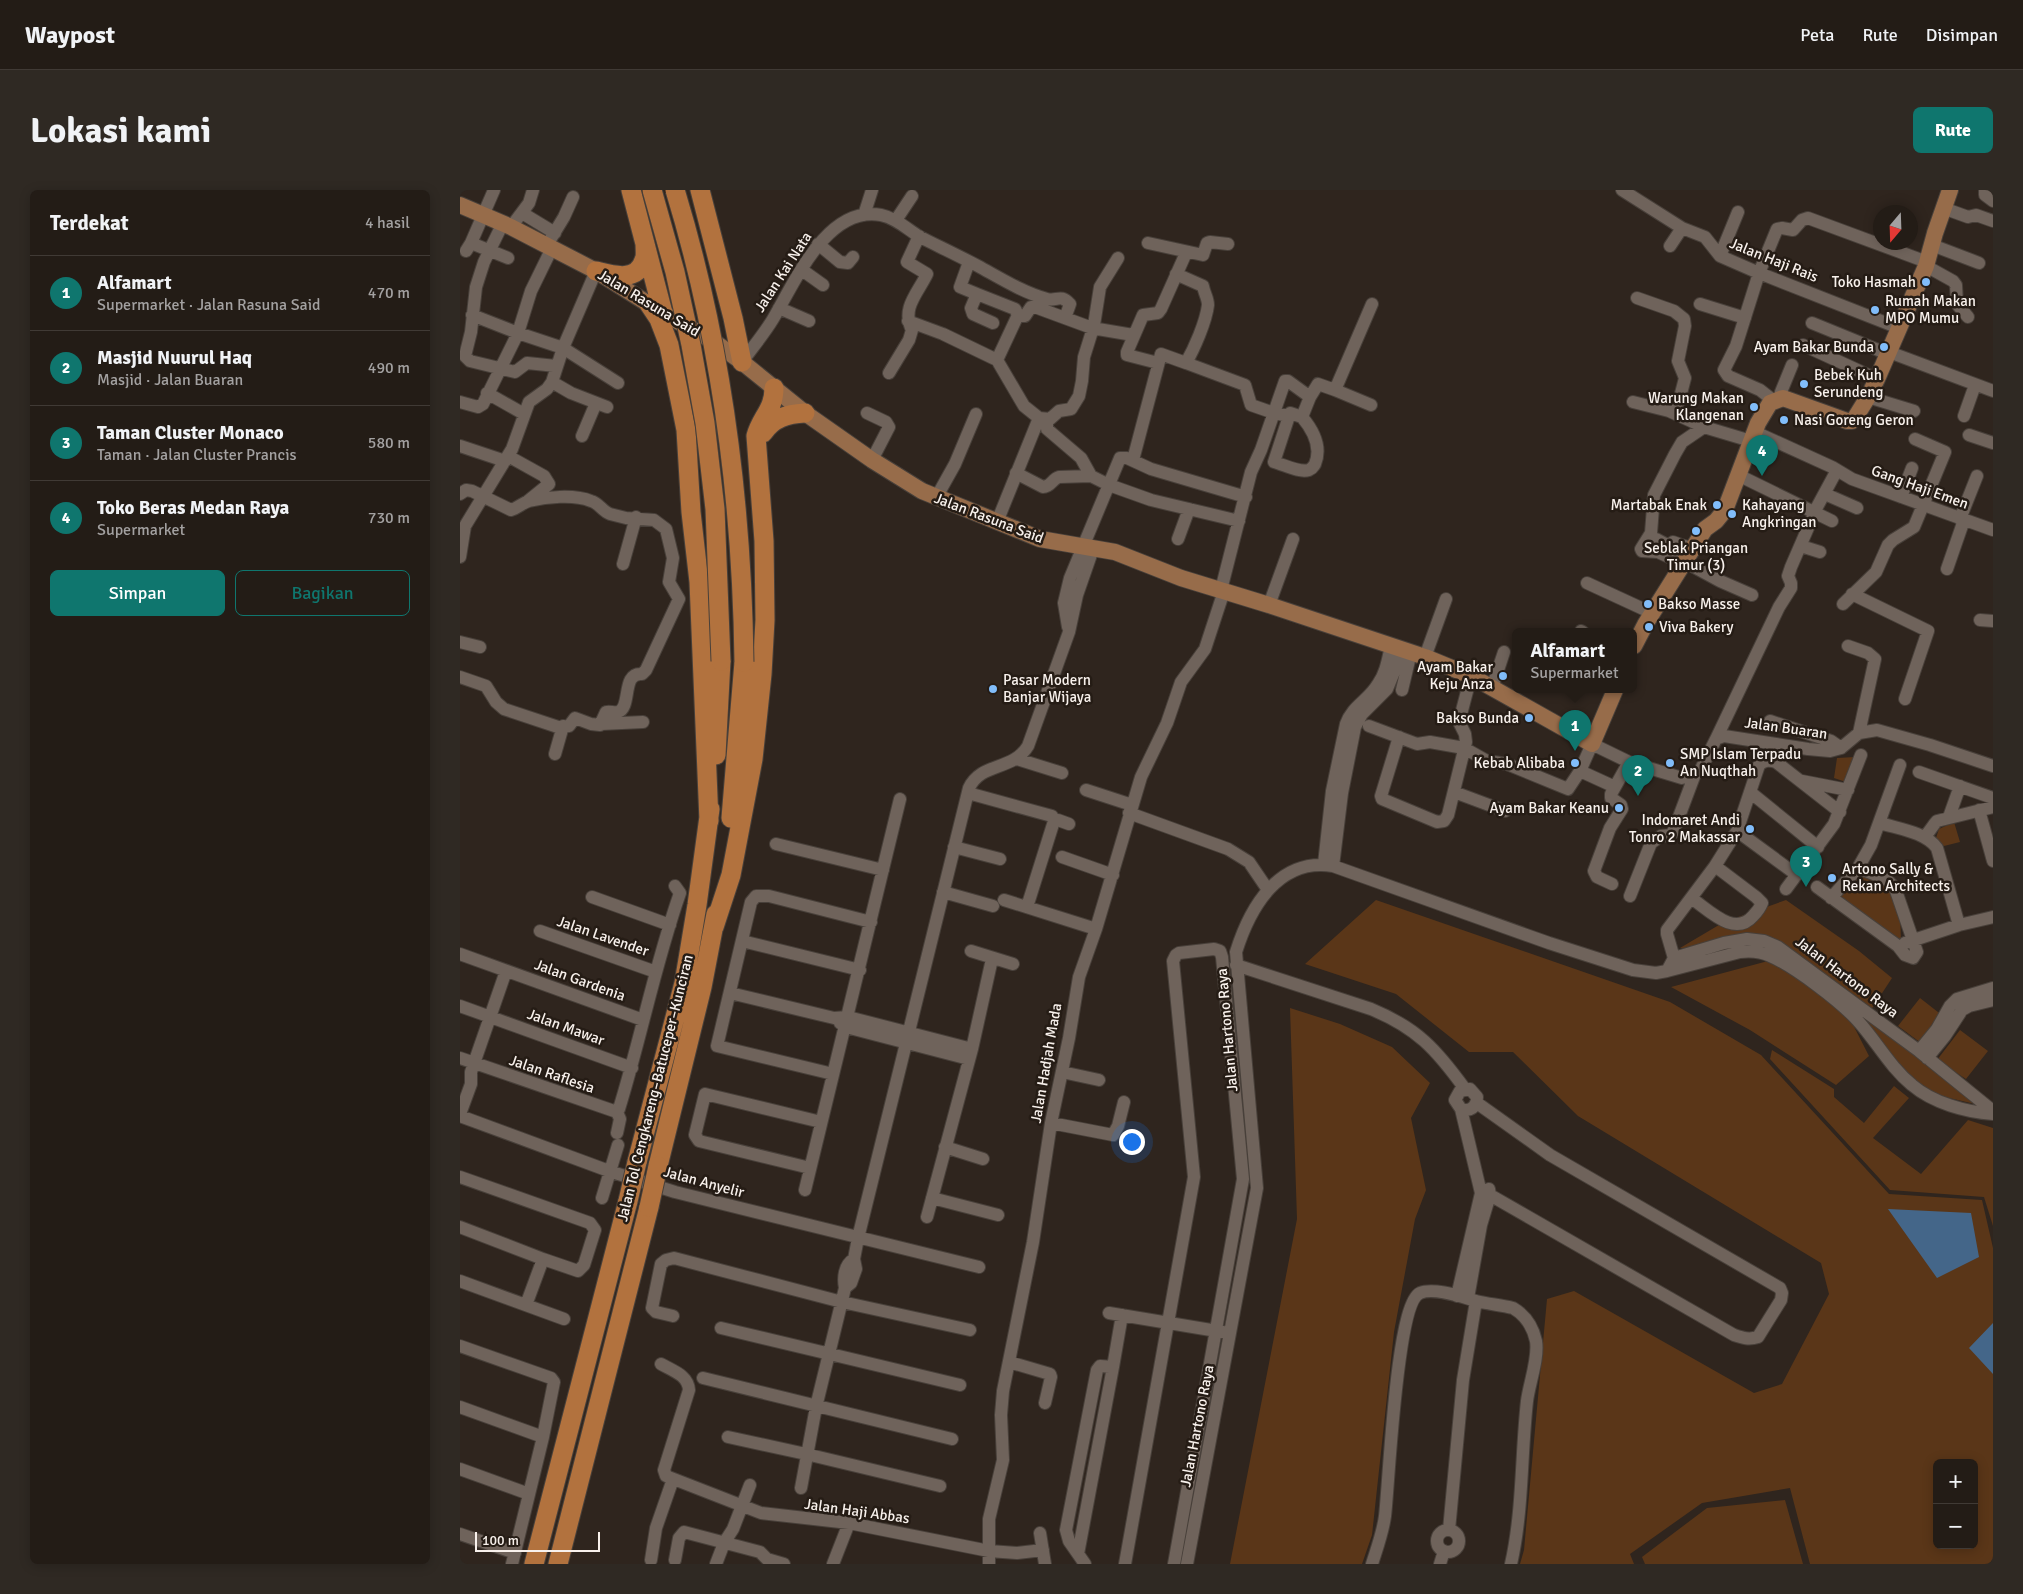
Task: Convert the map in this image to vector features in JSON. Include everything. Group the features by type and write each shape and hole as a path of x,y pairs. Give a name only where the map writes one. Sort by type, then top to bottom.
{"highway":[{"path":"632,190 645,240 656,308 669,345 686,430 691,512 699,582 709,821"},
{"name":"Jalan Tol Cengkareng–Batuceper–Kunciran","path":"534,1564 684,983 709,821 719,726 721,661 715,509 705,423 675,272 652,190"},
{"name":"Jalan Tol Cengkareng–Batuceper–Kunciran","path":"558,1564 649,1207 702,987 714,927 731,817 744,662 738,509 728,422 714,342 675,190"},
{"path":"700,190 733,318 742,362"},
{"path":"596,270 619,276 627,276 637,270 644,260 645,240"},
{"path":"713,341 722,342 729,337 733,318"},
{"path":"669,345 674,330 678,326 685,326"},
{"path":"714,927 731,875 753,759 762,674 765,620 764,542 756,449 758,429 773,403 774,388"},
{"path":"756,449 760,437 774,421 785,415 804,413"}],"main road":[{"path":"1637,640 1652,613 1705,530 1725,510 1766,407 1778,400 1849,422 1855,418 1877,379 1927,264 1950,190"},
{"name":"Jalan Rasuna Said","path":"460,206 551,242 685,326 713,341 742,362 804,413 912,486 936,498 1040,539 1116,552 1170,574 1407,651 1471,676 1592,744"},
{"path":"1592,744 1614,693"}],"street":[{"path":"494,190 468,247 490,249 508,258"},
{"path":"533,190 529,203 522,213 507,225 490,249 476,287 471,332 465,356 466,359 517,372 527,363 556,366"},
{"path":"872,190 864,215 881,215 896,220 919,236 1036,295 1049,300 1056,297 1064,299 1070,304 1065,318"},
{"name":"Jalan Haji Rais","path":"1622,190 1682,228 1706,238 1720,256 1758,274 1899,328"},
{"path":"1984,190 1985,195 1993,200"},
{"path":"896,220 912,196"},
{"path":"460,402 478,407 483,404 518,334 531,291 551,242 573,197"},
{"path":"1943,208 1968,217 1976,215 1993,220"},
{"path":"1720,256 1738,212"},
{"path":"522,213 551,242"},
{"name":"Jalan Kai Nata","path":"742,362 772,320 818,244 830,231 847,220 864,215"},
{"path":"1792,365 1778,400 1724,373 1724,368 1736,346 1758,274 1776,230 1780,228 1793,230 1804,219 1822,222 1927,264 1953,281 1956,285 1957,304 1968,317"},
{"path":"1670,246 1682,228"},
{"path":"889,373 909,340 912,330 908,321 912,299 918,293 927,274 907,262 919,236"},
{"path":"1148,243 1186,253 1203,255 1207,244 1210,242 1228,244"},
{"path":"818,244 843,263 848,263 853,257"},
{"path":"1932,245 1979,263"},
{"path":"1158,363 1127,355 1133,335 1143,315 1158,313 1161,309 1186,253"},
{"path":"1043,419 1052,418 1058,411 1069,410 1074,407 1082,381 1084,357 1100,286 1118,258"},
{"path":"969,262 960,287 1015,309 1018,315"},
{"path":"460,558 461,541 465,526 507,459 529,402 547,389 552,382 563,348 596,270"},
{"path":"802,270 823,285"},
{"path":"1176,274 1203,286 1208,305 1198,336 1186,363"},
{"path":"977,294 971,308 972,312 993,323"},
{"path":"1637,298 1674,311 1684,319 1685,326 1678,361 1685,378 1676,413"},
{"path":"1335,390 1372,304"},
{"path":"1700,304 1745,318"},
{"path":"1018,315 1026,316 1031,307 1034,306 1092,328 1133,335"},
{"path":"779,308 808,322"},
{"path":"472,314 518,334 563,348 618,383"},
{"path":"997,360 1018,315"},
{"path":"908,321 943,334 997,360 1024,406 1043,419 1048,429 1081,458 1091,476"},
{"path":"1812,323 1993,391"},
{"path":"1803,345 1877,379"},
{"path":"1133,460 1162,353 1245,385 1250,405 1289,416"},
{"name":"Jalan Hadjah Mada","path":"989,1558 990,1511 1003,1460 1002,1405 1008,1362 1033,1242 1051,1122 1062,1072 1078,977 1096,929 1141,777 1167,723 1181,682 1205,649 1222,591 1251,472 1286,381 1310,397"},
{"path":"552,382 563,390 601,405 582,436"},
{"path":"1302,417 1310,397 1318,384 1370,404"},
{"path":"1964,416 1975,385"},
{"path":"487,393 524,414"},
{"path":"1868,397 1914,411"},
{"name":"Gang Haji Emen","path":"1634,402 1676,413 1704,427 1753,437 1835,469 1852,479 1993,530"},
{"path":"1291,412 1302,417 1317,442 1318,457 1313,468 1309,470 1296,469 1274,462 1291,412"},
{"path":"866,413 886,422 889,427 872,460"},
{"path":"936,498 955,464 976,414"},
{"path":"997,522 1016,473 1043,419"},
{"path":"1688,559 1658,552 1642,551 1641,549 1651,534 1654,495 1682,442 1704,427"},
{"path":"1969,435 1993,443"},
{"path":"1843,604 1876,572 1888,545 1914,527 1924,505 1945,452 1914,439"},
{"path":"460,446 507,459 544,476 549,484 528,501 511,510 484,495 470,490 460,494"},
{"path":"801,1488 816,1407 846,1288 843,1280 849,1262 854,1260 968,793 976,776 1017,759 1028,746 1069,632 1064,603 1075,580 1118,460 1125,457 1151,469 1246,498"},
{"path":"1901,497 1912,468"},
{"path":"1369,726 1420,744 1430,742 1464,748 1487,761 1507,764 1568,790 1580,771 1592,744 1630,762 1682,778 1695,774 1702,769 1779,607 1789,593 1791,583 1788,576 1814,513 1835,469"},
{"path":"1016,473 1040,487 1046,488 1059,477 1091,476 1109,485 1151,500 1239,521"},
{"path":"1738,475 1832,521"},
{"path":"1947,569 1977,476"},
{"path":"1824,494 1857,508"},
{"path":"528,501 558,497 577,497 594,502 610,514 626,518 636,517 658,521 669,534 673,558 669,582 679,599 646,670 642,674 637,673 632,677 622,709 617,713 606,712 601,724"},
{"path":"1178,539 1189,509"},
{"path":"623,564 636,517"},
{"path":"1269,605 1293,539"},
{"path":"1656,539 1669,546 1673,542 1688,559 1720,581 1752,595"},
{"path":"1801,546 1820,552"},
{"path":"1587,583 1652,613"},
{"path":"1852,594 1928,631 1905,699"},
{"path":"1328,865 1355,727 1362,714 1387,689 1394,672 1407,651 1446,599"},
{"path":"1980,620 1993,621"},
{"path":"460,642 480,647"},
{"path":"1848,646 1868,653 1875,659 1859,733 1871,730 1887,732 1993,766"},
{"path":"1402,690 1407,651"},
{"path":"1492,688 1504,652"},
{"path":"1399,737 1382,799 1409,812 1441,822 1448,815 1464,748 1465,734 1459,722 1471,676"},
{"path":"460,677 486,686 496,702 504,709 558,727 569,726 575,718 590,724 643,722"},
{"path":"1770,721 1831,741 1841,748"},
{"path":"555,754 563,726"},
{"name":"Jalan Buaran","path":"1716,739 1720,736 1731,736 1818,751 1841,748 1859,733"},
{"path":"1786,889 1818,846 1840,812 1861,755"},
{"path":"1017,759 1062,773"},
{"path":"1672,966 1667,930 1715,866 1737,831 1756,770 1764,761 1776,762 1840,812"},
{"path":"1612,884 1597,877 1594,871 1610,828 1622,809 1621,805 1610,796 1630,762"},
{"path":"1832,898 1858,868 1880,823 1900,765"},
{"path":"1580,771 1615,787"},
{"path":"1919,772 1993,798"},
{"path":"1630,896 1651,843 1661,836 1671,835 1674,830 1695,774"},
{"path":"1799,780 1848,790"},
{"path":"1949,817 1960,786"},
{"path":"1086,790 1228,849 1250,862 1268,890"},
{"path":"1454,792 1505,811"},
{"path":"1750,792 1818,846"},
{"path":"968,793 1052,816"},
{"path":"805,1190 860,970 900,799"},
{"path":"1924,837 1931,831 1934,824 1949,817 1993,807"},
{"path":"1979,810 1993,861"},
{"path":"1027,907 1054,821 1058,820 1069,824"},
{"path":"1880,823 1924,837 1930,840 1937,848 1959,925"},
{"path":"1737,831 1797,875"},
{"path":"776,844 883,870"},
{"path":"954,847 1000,859"},
{"path":"1062,857 1113,874"},
{"name":"Jalan Hartono Raya","path":"1188,1564 1257,1188 1236,952 1250,918 1268,890 1290,872 1312,864 1328,865 1622,967 1644,972 1672,966 1724,943 1746,939 1764,941 1793,956 1861,1016 1923,1054 1993,1113"},
{"path":"1691,898 1727,923 1736,925 1749,920 1761,907 1762,903 1756,897 1715,866"},
{"path":"1817,887 1898,946 1905,955 1913,958 1916,952 1895,888 1886,880 1858,868"},
{"path":"602,1198 617,1139 620,1119 618,1111 632,1068 656,972 680,893 675,886"},
{"path":"943,892 1027,907 1096,929"},
{"path":"833,1074 717,1046 751,902 756,896 768,896 871,922"},
{"path":"592,897 670,926"},
{"path":"1912,939 1993,917"},
{"name":"Jalan Lavender","path":"540,931 656,972"},
{"path":"742,941 860,970"},
{"path":"1124,1564 1194,1177 1173,961 1176,954 1179,953 1214,949 1220,951 1222,957 1243,1179 1174,1564"},
{"path":"971,951 1013,964"},
{"name":"Jalan Gardenia","path":"460,954 643,1020"},
{"path":"927,1217 970,1054 992,959"},
{"path":"1236,965 1388,1016 1428,1043 1465,1088 1475,1092 1469,1107 1486,1194 1467,1298 1463,1380 1448,1530 1441,1532 1437,1538 1438,1546 1444,1551 1440,1564"},
{"path":"460,1090 463,1081 472,1068 506,971"},
{"path":"1923,1054 1950,1006 1957,999 1993,988"},
{"path":"730,993 970,1054"},
{"path":"1923,1054 1945,1036 1962,1010 1993,1000"},
{"name":"Jalan Mawar","path":"460,1006 632,1068"},
{"name":"Jalan Hartono Raya","path":"1861,1016 1893,1066 1919,1090 1957,1107 1978,1113 1993,1113"},
{"name":"Jalan Raflesia","path":"460,1058 472,1068 618,1111"},
{"path":"460,1115 471,1084 472,1068"},
{"path":"1062,1072 1099,1080"},
{"path":"1465,1088 1456,1095 1457,1105 1469,1107 1780,1288 1782,1293 1780,1300 1758,1337 1751,1339 1739,1337 1486,1194"},
{"path":"810,1168 699,1141 695,1135 705,1094 821,1122"},
{"path":"1051,1122 1112,1135 1118,1126 1124,1102"},
{"name":"Jalan Anyelir","path":"460,1115 609,1171 675,1192 979,1266"},
{"path":"945,1147 984,1159"},
{"path":"460,1177 590,1223 595,1230 582,1269 576,1270 543,1260 460,1227"},
{"path":"932,1198 998,1215"},
{"path":"673,1316 656,1312 652,1308 661,1264 666,1260 674,1258 842,1302 970,1330"},
{"path":"526,1305 543,1260"},
{"path":"460,1281 564,1319"},
{"path":"1372,1564 1384,1522 1398,1371 1408,1314 1412,1300 1422,1292 1444,1293 1505,1306 1518,1311 1530,1324 1536,1343 1528,1399 1516,1534 1510,1564"},
{"path":"1081,1559 1112,1367 1116,1314 1231,1334"},
{"path":"721,1328 960,1385"},
{"path":"460,1346 553,1379 554,1389 514,1558 460,1534"},
{"path":"1008,1362 1050,1374 1045,1403"},
{"path":"651,1560 656,1528 672,1479 664,1475 664,1470 689,1390 689,1385 684,1376 662,1364"},
{"path":"703,1378 952,1439"},
{"path":"460,1407 543,1437"},
{"path":"728,1438 806,1454 940,1486"},
{"path":"460,1469 529,1494"},
{"name":"Jalan Haji Abbas","path":"672,1479 774,1516 849,1524 989,1558 1017,1552 1043,1550"},
{"path":"716,1564 724,1543 733,1529 743,1506 750,1485"},
{"path":"833,1564 849,1524"},
{"path":"675,1560 679,1538 684,1532 761,1552 766,1560 784,1564"},
{"path":"1040,1533 1045,1564"}],"shaded area":[{"path":"1855,757 1846,782 1834,778 1837,758"},
{"path":"1954,822 1960,842 1944,846 1935,841 1939,829"},
{"path":"1860,871 1888,884 1900,910 1901,942 1840,898"},
{"path":"1376,900 1670,1002 1761,1055 1889,1194 1982,1200 1993,1248 1993,1564 1810,1564 1790,1488 1702,1503 1630,1554 1634,1564 1520,1564 1524,1550 1547,1299 1574,1291 1754,1393 1782,1384 1829,1294 1821,1263 1578,1116 1513,1052 1469,1052 1396,994 1305,964"},
{"path":"1786,900 1859,951 1892,978 1871,1010 1779,951 1680,948 1724,922"},
{"path":"1768,961 1844,1007 1869,1056 1836,1085 1750,1030 1671,987"},
{"path":"1920,998 1943,1016 1921,1043 1898,1026"},
{"path":"1290,1008 1340,1024 1392,1047 1430,1083 1411,1118 1426,1190 1415,1219 1394,1332 1372,1535 1362,1564 1230,1564 1297,1219"},
{"path":"1867,1019 1925,1058 1975,1104 1932,1094 1899,1071 1870,1039"},
{"path":"1960,1030 1988,1051 1966,1079 1937,1060"},
{"path":"1772,1050 1834,1089 1834,1097 1864,1123 1894,1086 1909,1098 1873,1138 1921,1174 1968,1120 1993,1128 1993,1226 1984,1197 1890,1190 1770,1059"},
{"path":"1785,1500 1803,1564 1645,1564 1642,1557 1707,1508"}],"water":[{"path":"1888,1209 1971,1213 1979,1257 1937,1278"},
{"path":"1993,1323 1993,1374 1969,1348"}],"place":[{"name":"Toko Hasmah","path":"1926,282"},
{"name":"Rumah Makan MPO Mumu","path":"1875,310"},
{"name":"Ayam Bakar Bunda","path":"1884,347"},
{"name":"Bebek Kuh Serundeng","path":"1804,384"},
{"name":"Warung Makan Klangenan","path":"1754,407"},
{"name":"Nasi Goreng Geron","path":"1784,420"},
{"name":"Toko Beras Medan Raya","path":"1762,476"},
{"name":"Martabak Enak","path":"1717,505"},
{"name":"Kahayang Angkringan","path":"1732,514"},
{"name":"Seblak Priangan Timur (3)","path":"1696,531"},
{"name":"Bakso Masse","path":"1648,604"},
{"name":"Viva Bakery","path":"1649,627"},
{"name":"Ayam Bakar Keju Anza","path":"1503,676"},
{"name":"Pasar Modern Banjar Wijaya","path":"993,689"},
{"name":"Bakso Bunda","path":"1529,718"},
{"name":"Alfamart","path":"1575,751"},
{"name":"Kebab Alibaba","path":"1575,763"},
{"name":"SMP Islam Terpadu An Nuqthah","path":"1670,763"},
{"name":"Masjid Nuurul Haq","path":"1638,796"},
{"name":"Ayam Bakar Keanu","path":"1619,808"},
{"name":"Indomaret Andi Tonro 2 Makassar","path":"1750,829"},
{"name":"Artono Sally & Rekan Architects","path":"1832,878"},
{"name":"Taman Cluster Monaco","path":"1806,887"}]}
